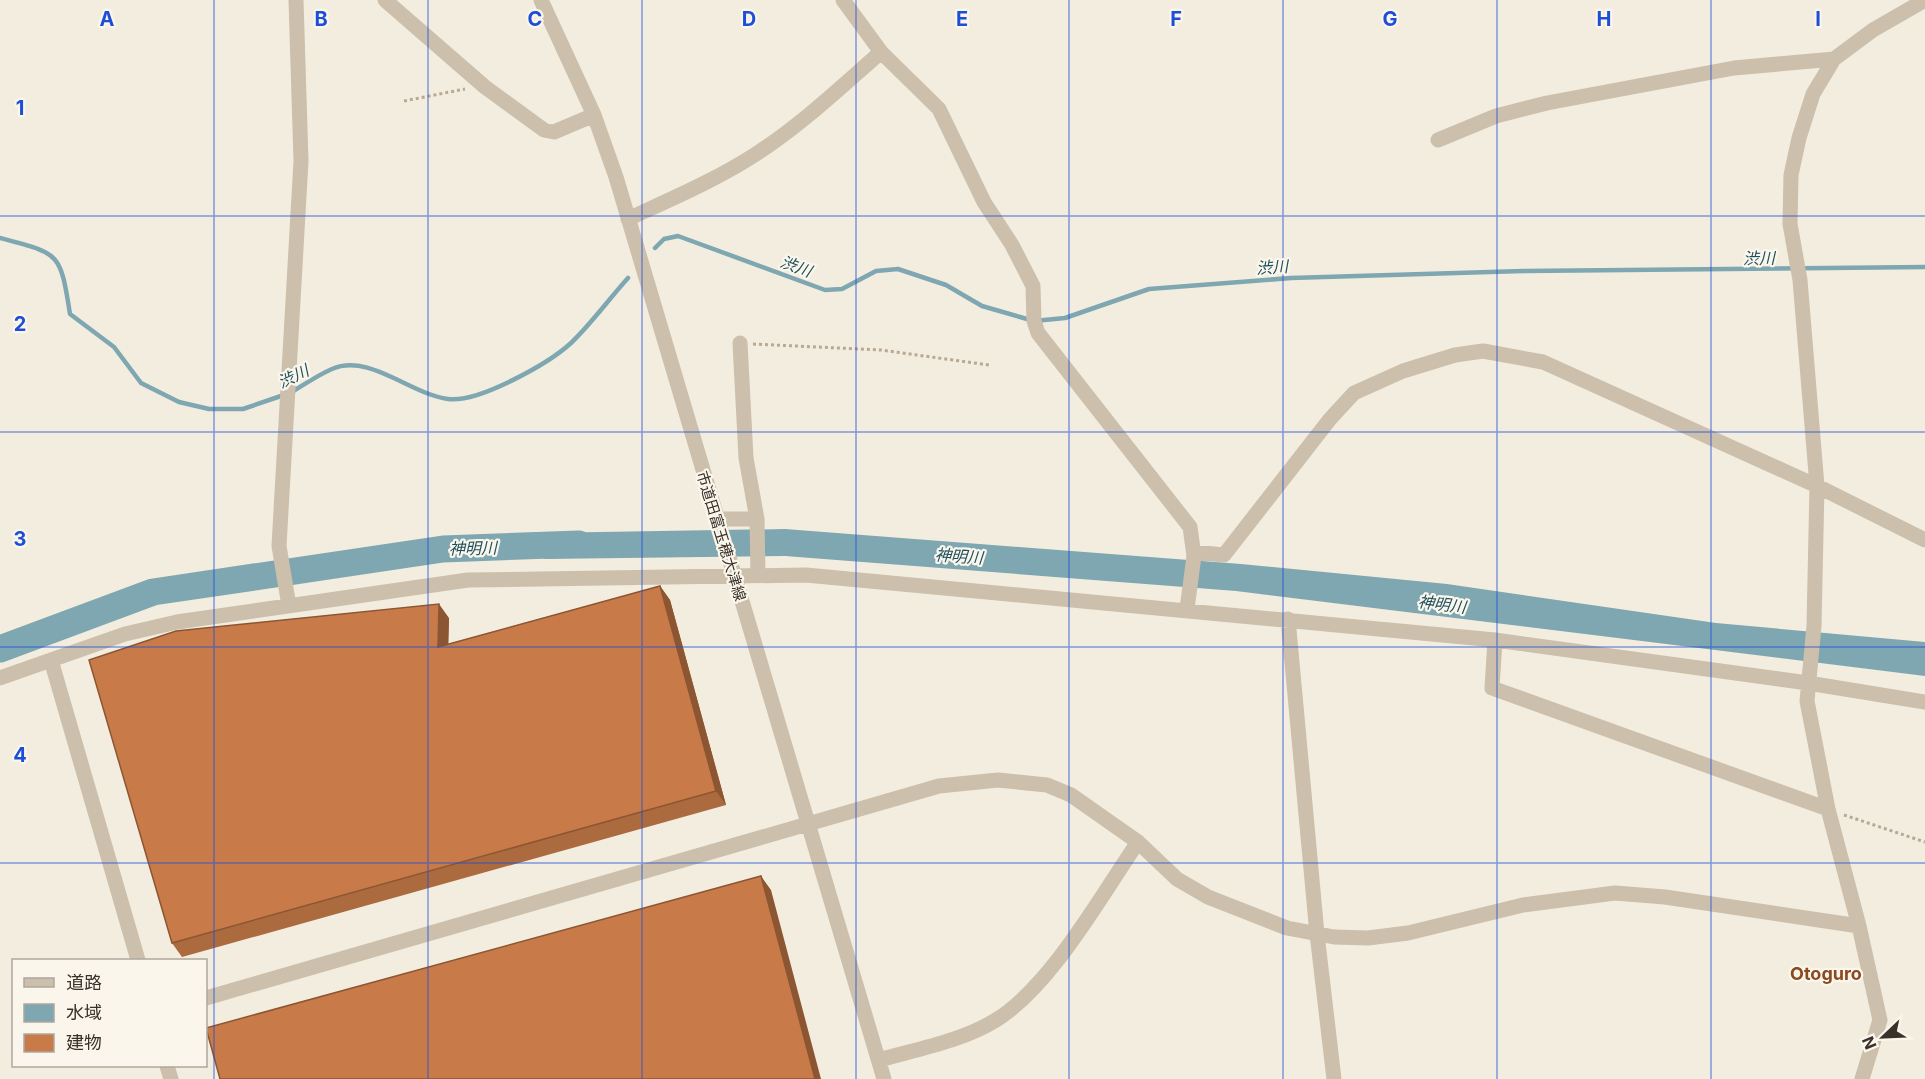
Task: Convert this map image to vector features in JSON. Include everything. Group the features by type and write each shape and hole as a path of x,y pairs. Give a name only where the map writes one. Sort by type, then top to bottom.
{"street":[{"path":"288,600 279,546 301,161 296,0"},
{"path":"385,0 485,87 544,130 554,132 594,115"},
{"name":"市道田富玉穂大津線","path":"541,0 594,115 628,219 731,569 811,825 885,1079"},
{"path":"843,0 881,52 939,109 974,184 1012,244 1033,286 1034,321 1038,333 1190,527 1194,554 1188,603"},
{"path":"1862,1079 1880,1020 1859,926 1828,809 1807,701 1814,626 1817,486 1800,280 1794,257 1790,224 1791,175 1799,138 1813,94 1834,59 1902,6 1922,2"},
{"path":"628,219 694,188 756,154 818,107 881,52"},
{"path":"1438,140 1496,116 1547,103 1734,68 1834,59"},
{"path":"740,343 746,458 757,523 757,568"},
{"path":"1194,554 1224,555 1330,418 1354,393 1403,371 1455,355 1483,351 1542,362 1817,486 1925,540"},
{"path":"717,521 757,523"},
{"path":"0,678 125,634 288,600 468,580 757,568 806,575 1188,603 1288,619 1495,640 1808,677 1925,702"},
{"path":"1288,619 1317,934 1334,1079"},
{"path":"1495,640 1492,688 1828,809"},
{"path":"51,660 138,959"},
{"path":"207,998 811,825 939,786 998,780 1047,785 1063,792 1138,842 1177,879 1208,897 1287,928 1317,934 1368,938 1408,933 1522,905 1615,893 1665,897 1859,926"},
{"path":"879,1060 963,1036 995,1021 1023,1001 1050,970 1138,842"}],"path":[{"path":"404,101 485,87"},
{"path":"740,343 881,350 989,365"},
{"path":"1828,809 1925,842"}],"water":[{"path":"785,529 1241,564 1447,584 1716,623 1925,642 1925,676 1236,591 785,556 544,559 540,533"}],"building":[{"path":"660,586 716,791 172,943 89,660 176,631 439,604 438,647"},
{"path":"761,876 815,1079 220,1079 207,1028"}],"waterway":[{"name":"渋川","path":"655,248 664,239 678,236 825,290 842,289 876,271 898,269 946,285 982,306 1034,321 1065,318 1149,289 1291,278 1523,271 1925,267"},
{"name":"渋川","path":"0,238 46,252 54,258 63,278 70,314 114,347 141,383 179,402 209,409 243,409 284,395"},
{"name":"渋川","path":"292,392 327,371 346,365 375,370 434,396 461,399 477,395 530,371 560,352 586,328 628,278"},
{"name":"神明川","path":"0,649 153,592 443,549 579,544"}],"district":[{"name":"Otoguro","path":"1826,974"}]}
